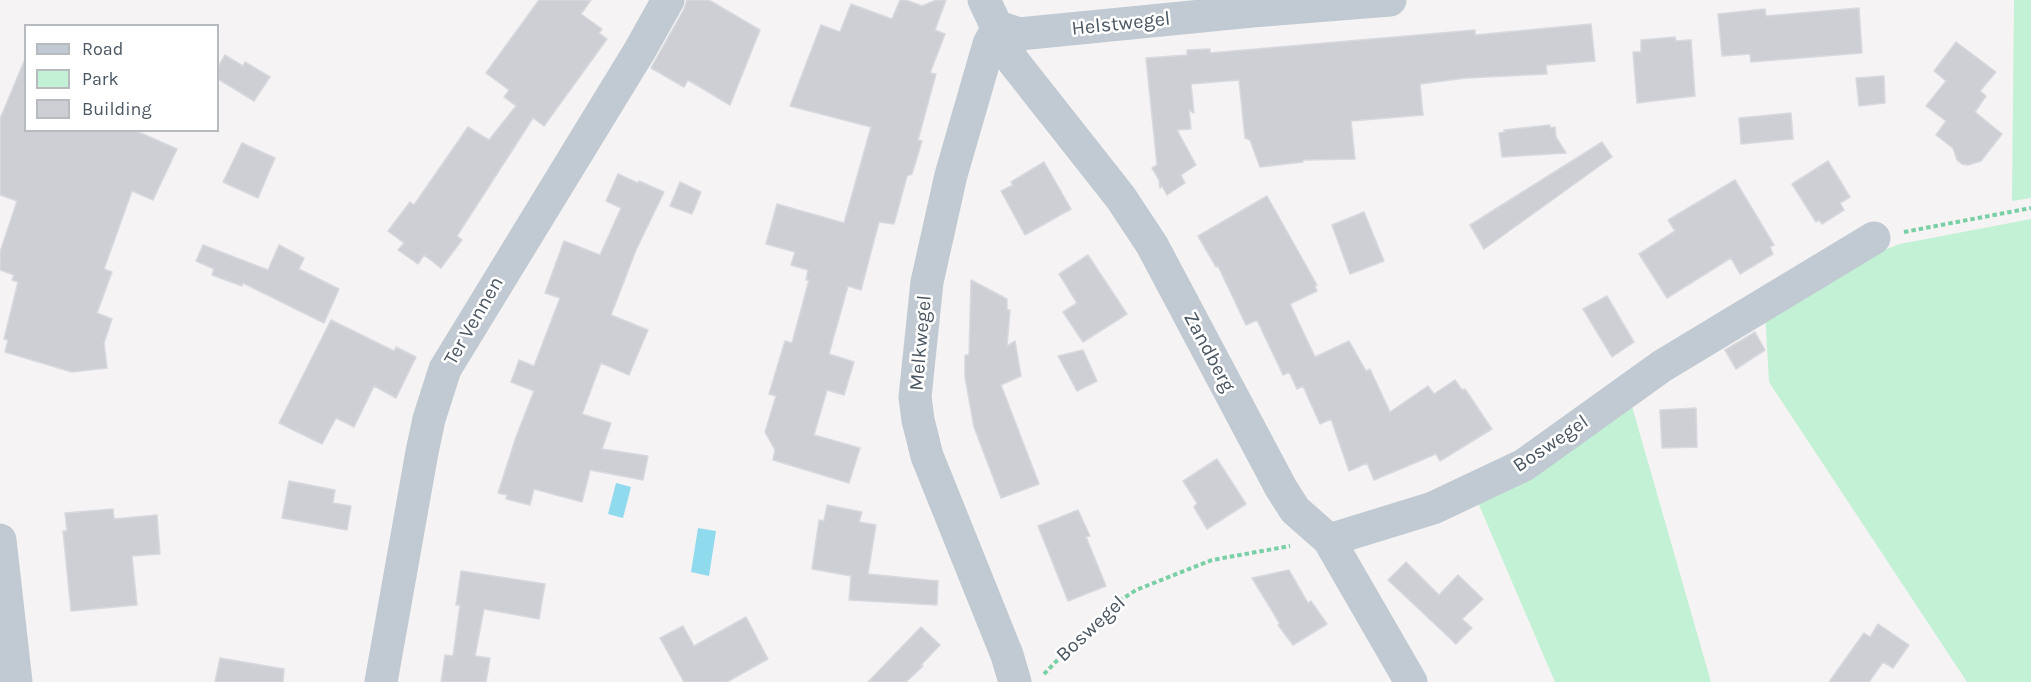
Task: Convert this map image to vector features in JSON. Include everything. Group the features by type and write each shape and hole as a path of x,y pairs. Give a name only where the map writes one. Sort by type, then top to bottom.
{"street":[{"name":"Ter Vennen","path":"381,682 422,452 429,418 445,369 640,50 668,0"},
{"name":"Helstwegel","path":"991,14 1019,34 1390,0"},
{"name":"Zandberg","path":"991,14 1013,61 1121,198 1152,245 1270,469 1295,510 1329,540 1411,682"},
{"name":"Melkwegel","path":"991,14 989,44 951,175 932,255 924,298 915,397 927,456 1007,655 1028,680"},
{"name":"Boswegel","path":"1329,540 1433,508 1524,465 1662,366 1874,238"},
{"path":"0,540 16,682"}],"path":[{"path":"1874,238 2031,208"},
{"name":"Boswegel","path":"1028,680 1107,609 1136,590 1212,560 1329,540"}],"green space":[{"path":"2014,0 2031,0 2031,198 2012,201"},
{"path":"2031,219 2031,682 1967,682 1769,382 1765,311 1827,271 1900,244"},
{"path":"1631,403 1711,682 1555,682 1476,498"}],"water":[{"path":"616,483 631,487 623,518 608,514"},
{"path":"698,528 716,531 709,576 691,572"}],"building":[{"path":"539,0 591,0 581,14 602,29 599,33 607,39 544,126 533,118 457,236 462,240 441,268 424,255 418,264 398,250 404,243 388,231 410,202 414,205 468,127 489,140 516,106 504,97 509,90 486,73"},
{"path":"687,0 709,0 760,30 730,105 688,80 684,87 651,68"},
{"path":"900,0 922,6 936,0 946,0 935,30 945,34 930,73 936,74 918,140 922,141 912,174 907,176 894,224 879,222 861,290 848,286 829,354 854,362 844,395 827,390 814,435 860,448 849,483 773,460 775,450 765,432 776,396 769,394 785,341 792,343 809,280 806,280 808,270 791,265 795,252 766,244 777,204 844,223 871,127 790,106 821,25 840,32 851,4 892,19"},
{"path":"1859,8 1862,53 1751,62 1750,54 1722,56 1718,14 1765,9 1766,16"},
{"path":"1591,24 1595,61 1546,65 1547,74 1466,78 1420,84 1423,115 1351,121 1355,159 1303,160 1303,162 1260,167 1250,140 1245,138 1239,80 1191,84 1194,113 1189,110 1191,129 1177,130 1196,165 1181,175 1185,183 1167,195 1162,186 1160,188 1159,180 1152,168 1157,165 1146,58 1187,55 1187,50 1210,49 1210,53 1475,30 1475,35"},
{"path":"1675,37 1676,41 1691,40 1695,96 1637,103 1633,52 1641,52 1641,40"},
{"path":"1956,42 1996,72 1980,91 1986,96 1975,112 2002,134 1981,161 1968,165 1957,160 1953,148 1936,135 1946,121 1926,106 1946,81 1934,71"},
{"path":"225,55 243,66 245,62 270,77 254,101 219,80 219,65"},
{"path":"24,61 24,132 139,132 177,149 153,200 132,191 104,269 112,272 97,313 112,319 104,343 107,368 72,372 5,352 8,340 4,339 18,282 12,280 14,275 0,270 0,252 17,201 0,195 0,119"},
{"path":"1884,76 1885,103 1859,106 1856,78"},
{"path":"1791,113 1793,139 1741,144 1739,118"},
{"path":"1550,125 1550,128 1555,127 1556,137 1566,153 1502,157 1499,133 1505,132 1504,130"},
{"path":"1602,142 1612,157 1484,249 1470,225"},
{"path":"242,143 275,158 258,198 223,182"},
{"path":"1828,161 1850,197 1840,203 1844,210 1822,224 1819,220 1816,222 1792,184"},
{"path":"1044,162 1071,209 1025,235 1001,191 1013,185 1011,182"},
{"path":"618,174 664,192 636,250 611,315 648,330 629,375 601,363 582,414 611,423 602,449 648,456 643,480 590,470 582,502 534,489 530,505 506,499 507,495 498,493 534,391 511,382 519,360 534,366 560,298 545,293 564,241 600,255 621,208 606,201"},
{"path":"1735,180 1774,245 1770,247 1773,254 1740,274 1731,258 1667,298 1639,254 1675,231 1668,220"},
{"path":"680,182 701,192 692,214 670,206"},
{"path":"1267,196 1317,285 1315,286 1317,291 1290,304 1315,357 1349,341 1366,371 1370,369 1390,412 1428,386 1434,394 1455,380 1462,390 1465,389 1492,429 1440,461 1436,454 1374,480 1367,463 1349,471 1331,419 1320,424 1303,386 1297,389 1289,372 1283,375 1257,320 1246,325 1218,266 1216,267 1198,236"},
{"path":"1364,212 1384,261 1350,274 1332,225"},
{"path":"203,245 268,270 279,245 304,258 299,269 339,289 324,323 243,283 242,286 212,275 214,269 196,261"},
{"path":"1088,255 1127,314 1083,342 1063,312 1077,303 1059,274"},
{"path":"971,280 1007,299 1007,310 1010,310 1007,346 1015,341 1021,376 1001,385 1039,484 1001,498 974,427 965,377 965,355 969,355"},
{"path":"1607,296 1634,342 1612,357 1583,309"},
{"path":"331,320 394,351 396,347 416,357 396,398 374,386 354,427 336,418 322,444 279,423"},
{"path":"1755,332 1765,350 1736,369 1725,350"},
{"path":"1083,350 1097,381 1077,391 1058,356"},
{"path":"1696,408 1697,447 1662,448 1660,410"},
{"path":"1217,459 1246,504 1207,529 1194,507 1197,503 1183,481"},
{"path":"289,481 335,490 333,503 351,506 347,530 282,518"},
{"path":"827,505 862,512 859,522 876,525 868,574 938,581 937,605 849,600 851,576 812,569 819,520 824,521"},
{"path":"113,509 114,519 157,515 160,554 132,556 137,605 71,611 63,531 67,531 65,513"},
{"path":"1078,510 1090,536 1086,537 1106,586 1068,601 1038,526"},
{"path":"1406,562 1439,595 1458,575 1483,599 1462,619 1472,628 1456,644 1388,580"},
{"path":"1289,570 1308,603 1311,601 1327,624 1293,645 1278,625 1280,624 1252,578"},
{"path":"461,571 545,584 539,619 484,609 475,656 490,658 486,682 441,682 445,655 453,656 460,605 456,605"},
{"path":"746,617 768,659 727,682 684,682 660,638 683,626 694,646"},
{"path":"1878,624 1909,645 1893,668 1883,662 1869,682 1829,682 1864,633 1870,637"},
{"path":"921,627 940,645 921,665 923,666 906,682 868,682"},
{"path":"220,658 284,669 283,682 215,682"}]}
